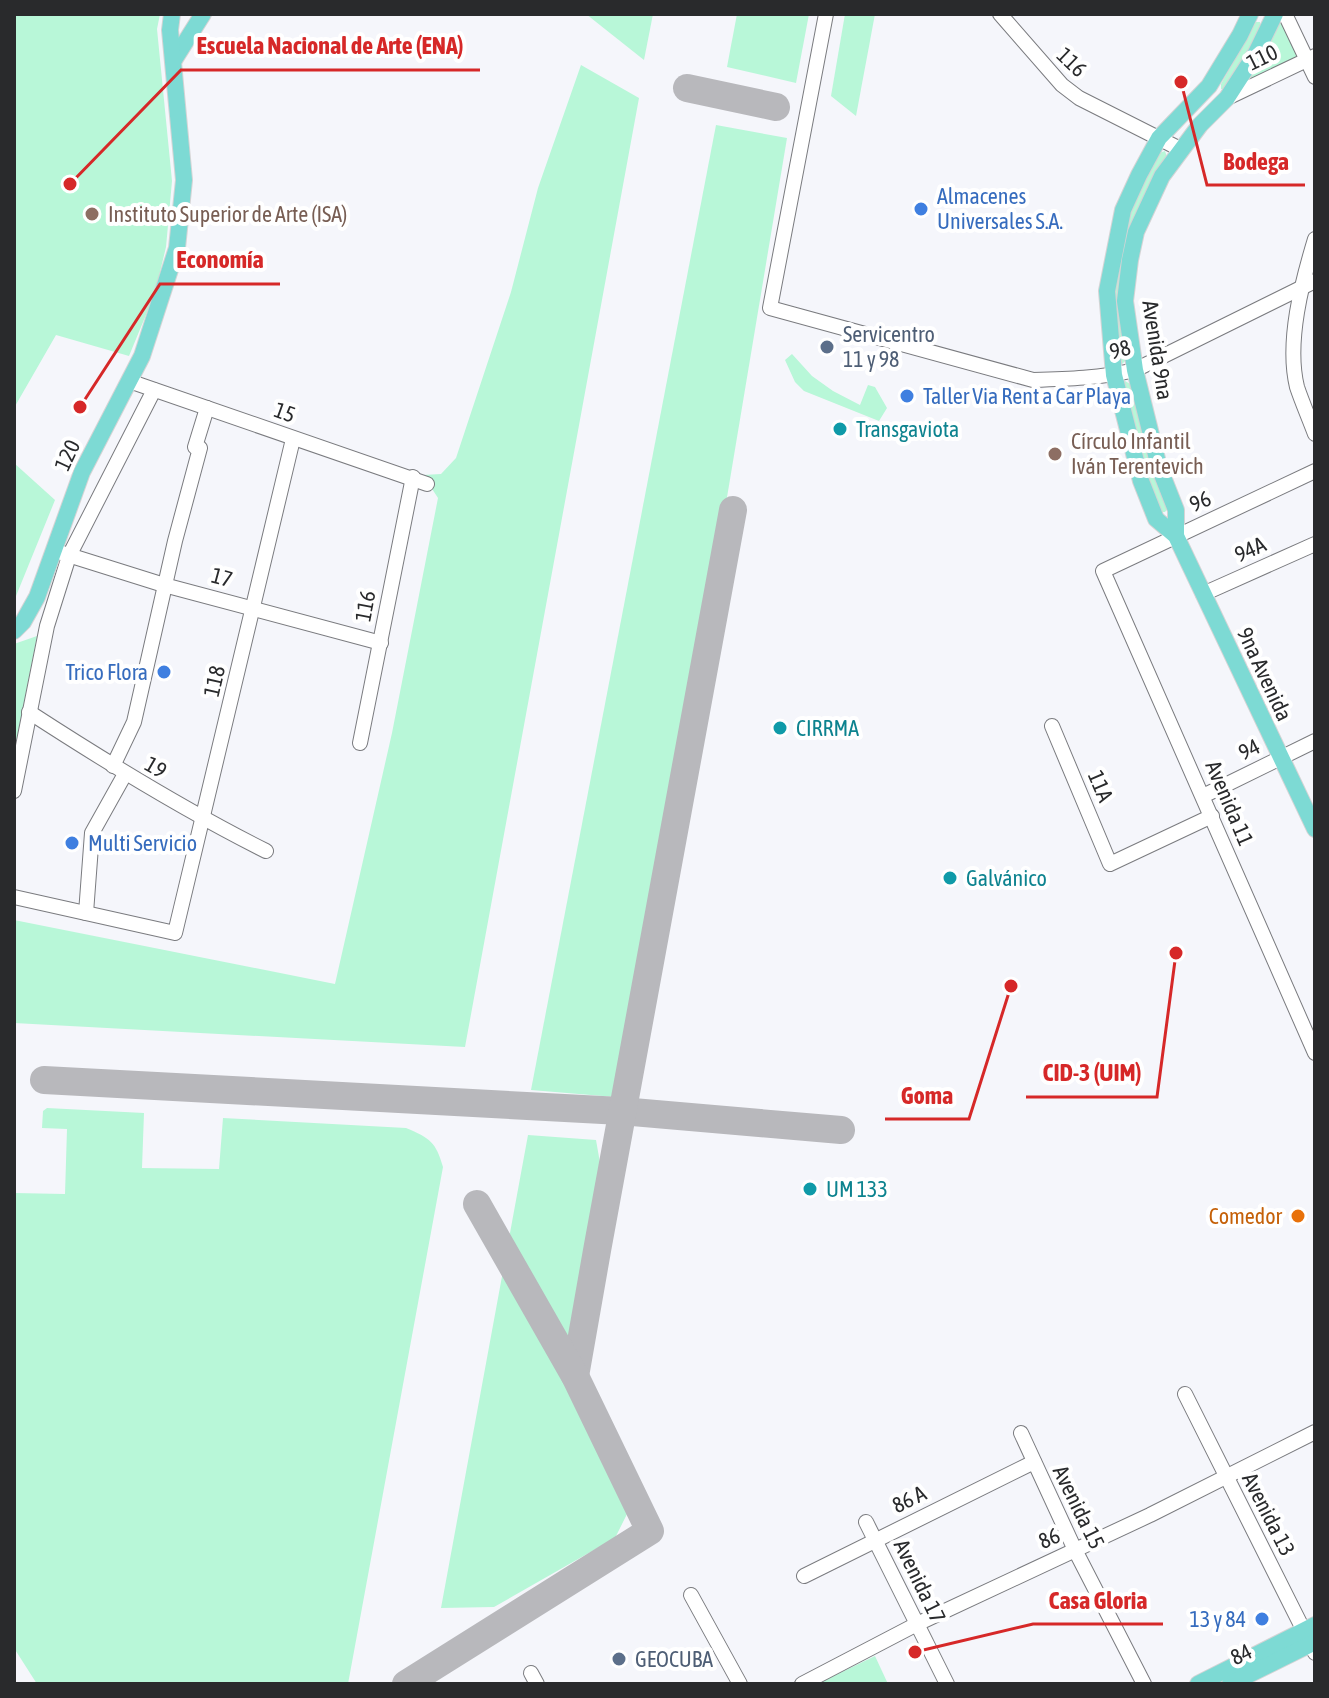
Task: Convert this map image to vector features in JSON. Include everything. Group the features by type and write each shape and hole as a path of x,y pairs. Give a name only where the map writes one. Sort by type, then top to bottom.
{"main road":[{"name":"120","path":"14,631 23,622 37,597 82,472 142,356 177,248 184,180 170,30 172,14"},
{"path":"174,60 203,14"},
{"name":"Avenida 9na","path":"1176,536 1154,515 1141,481 1114,375 1107,291 1123,210 1164,132 1209,86 1250,14"},
{"name":"Avenida 9na","path":"1176,536 1176,510 1159,467 1135,370 1125,301 1130,260 1136,232 1162,176 1200,125 1227,98 1256,53 1275,14"},
{"name":"9na Avenida","path":"1176,536 1315,829"},
{"name":"84","path":"1198,1684 1312,1639"},
{"name":"84","path":"1230,1684 1312,1639"}],"street":[{"name":"98","path":"826,14 770,308 1033,380 1114,375 1135,370 1315,281"},
{"name":"116","path":"1000,14 1062,85 1079,98 1128,123 1164,132 1180,149"},
{"path":"1285,14 1311,58 1315,77"},
{"name":"110","path":"1227,98 1311,58"},
{"path":"1315,239 1300,289 1295,339 1297,384 1315,434"},
{"name":"15","path":"129,381 427,484"},
{"path":"14,791 47,626 69,556 154,390"},
{"path":"14,897 86,913 92,833 119,770 134,722 164,585 200,448 195,447 207,408"},
{"name":"118","path":"86,913 175,933 293,439"},
{"name":"96","path":"1103,571 1315,471"},
{"name":"116","path":"360,743 413,477"},
{"name":"94A","path":"1203,594 1315,544"},
{"name":"17","path":"52,551 164,585 381,643"},
{"name":"Avenida 11","path":"1103,571 1313,1043"},
{"name":"19","path":"29,712 203,820 266,851"},
{"name":"11A","path":"1052,726 1110,864 1212,816"},
{"name":"94","path":"1203,796 1315,741"},
{"name":"Avenida 13","path":"1185,1394 1225,1477 1312,1639"},
{"name":"86","path":"802,1684 917,1624 1315,1432"},
{"name":"Avenida 15","path":"1021,1433 1075,1550 1144,1684"},
{"name":"86 A","path":"804,1576 1034,1462"},
{"path":"866,1522 875,1540"},
{"name":"Avenida 17","path":"875,1540 947,1684"},
{"path":"691,1595 740,1684"}],"green space":[{"name":"Instituto Superior de Arte (ISA)","path":"14,14 160,14 157,29 172,181 166,247 155,293 129,356 56,335 14,408"},
{"path":"586,14 653,14 644,60"},
{"path":"737,14 809,14 796,83 727,67"},
{"path":"845,14 875,14 856,116 831,96"},
{"path":"1285,14 1306,60 1227,98"},
{"path":"1256,22 1260,22 1261,30 1227,89 1221,89 1221,84"},
{"path":"581,65 639,98 465,1047 14,1023 14,920 335,984 392,733 438,498 423,475 441,474 456,458 511,292 538,188"},
{"path":"716,125 787,138 695,689 615,1097 531,1090"},
{"path":"1165,151 1167,157 1142,204 1126,360 1121,365 1112,307 1128,213 1159,153"},
{"path":"792,354 812,376 860,405 868,385 875,387 887,408 879,421 804,391 795,382 785,360"},
{"path":"1125,381 1132,385 1168,508 1165,512 1162,512 1146,480 1122,383"},
{"path":"14,463 55,500 14,601"},
{"path":"37,636 14,753 14,644"},
{"path":"47,1108 144,1113 142,1168 219,1169 223,1118 406,1128 435,1146 443,1167 348,1684 37,1684 14,1648 14,1193 65,1194 67,1129 42,1128 43,1111"},
{"path":"528,1135 596,1140 602,1174 568,1390 626,1499 627,1514 615,1538 494,1607 441,1608"},
{"path":"875,1656 888,1684 817,1684"}],"taxiway":[{"path":"687,88 776,107"},
{"path":"575,1376 733,510"},
{"path":"44,1080 621,1111 841,1130"},
{"path":"406,1684 650,1531 575,1376 477,1204"}],"place":[{"name":"Bodega","path":"1181,82"},
{"name":"Escuela Nacional de Arte (ENA)","path":"70,184"},
{"name":"Almacenes Universales S.A.","path":"921,209"},
{"name":"Instituto Superior de Arte (ISA)","path":"92,214"},
{"name":"Servicentro 11 y 98","path":"827,347"},
{"name":"Taller Via Rent a Car Playa","path":"907,396"},
{"name":"Economía","path":"80,407"},
{"name":"Transgaviota","path":"840,429"},
{"name":"Círculo Infantil Iván Terentevich","path":"1055,454"},
{"name":"Trico Flora","path":"164,672"},
{"name":"CIRRMA","path":"780,728"},
{"name":"Multi Servicio","path":"72,843"},
{"name":"Galvánico","path":"950,878"},
{"name":"CID-3 (UIM)","path":"1176,953"},
{"name":"Goma","path":"1011,986"},
{"name":"UM 133","path":"810,1189"},
{"name":"Comedor","path":"1298,1216"},
{"name":"13 y 84","path":"1262,1619"},
{"name":"Casa Gloria","path":"915,1652"},
{"name":"GEOCUBA","path":"619,1659"}]}
